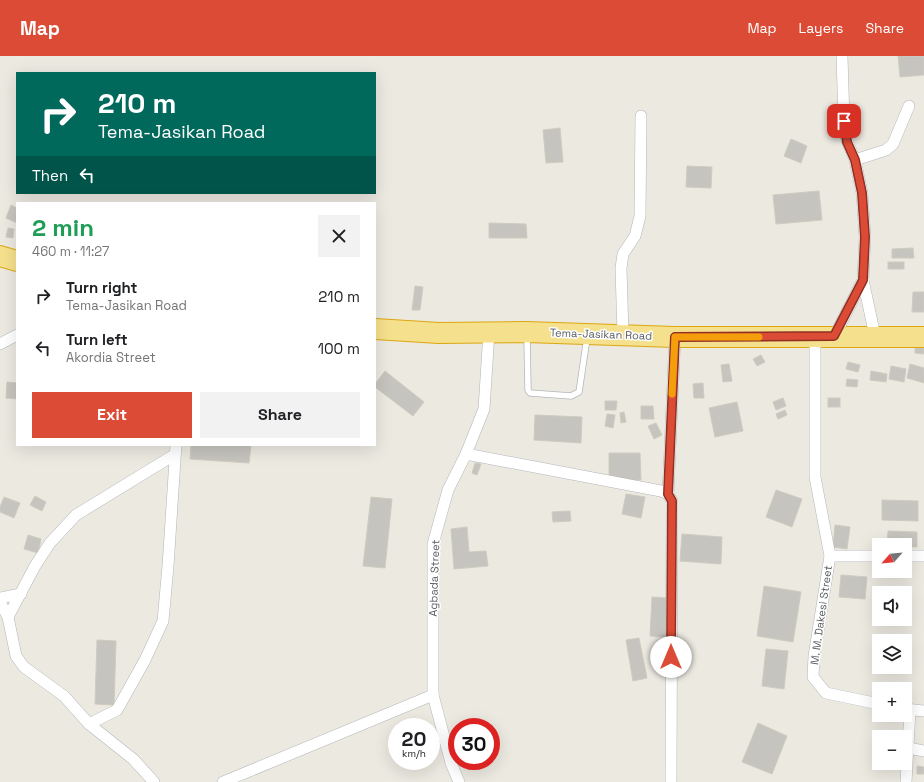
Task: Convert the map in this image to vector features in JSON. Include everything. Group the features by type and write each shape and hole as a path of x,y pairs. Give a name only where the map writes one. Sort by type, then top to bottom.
{"highway":[{"path":"0,256 16,261"},
{"name":"Tema-Jasikan Road","path":"376,329 439,333 526,332 675,337 924,337"}],"street":[{"path":"842,56 844,121 847,142 855,160 862,193 865,237 863,280 875,336"},
{"path":"855,160 886,150 893,144 909,106"},
{"path":"623,335 621,268 623,254 635,236 640,216 641,116"},
{"path":"825,336 863,280"},
{"name":"Agbada Street","path":"459,782 451,763 433,695 433,544 448,490 466,454 484,409 489,332"},
{"path":"0,344 16,336"},
{"name":"M. M. Dakesi Street","path":"825,336 815,477 830,556 814,656 813,677 826,693 872,703"},
{"path":"671,782 672,501 668,494 675,337"},
{"path":"8,617 35,566 50,543 76,515 175,450"},
{"path":"89,724 117,710 145,660 163,621 175,450"},
{"path":"466,454 661,491 668,494"},
{"path":"830,556 872,556"},
{"path":"912,556 924,556"},
{"path":"0,598 21,594"},
{"path":"0,602 8,617 16,656 24,667 64,696 89,724 133,759 154,782"},
{"path":"223,782 433,695"},
{"path":"912,710 924,711"},
{"path":"912,749 924,751"},
{"path":"906,782 907,770"}],"lane":[{"path":"526,332 528,390 530,393 571,396 578,392 588,334"}],"building":[{"path":"898,56 924,56 924,75 900,77"},
{"path":"560,128 563,162 546,163 543,130"},
{"path":"791,139 807,146 801,163 784,156"},
{"path":"687,166 712,167 711,188 686,187"},
{"path":"819,191 822,220 776,224 773,195"},
{"path":"11,205 16,208 16,223 6,218"},
{"path":"489,223 526,224 527,238 489,238"},
{"path":"8,228 14,229 13,238 6,237"},
{"path":"913,248 914,258 892,258 892,249"},
{"path":"888,262 904,262 904,269 888,269"},
{"path":"415,286 423,287 420,310 412,310"},
{"path":"913,292 924,292 924,312 912,312"},
{"path":"915,341 924,342 924,354 915,353"},
{"path":"761,355 765,362 757,366 753,359"},
{"path":"848,362 860,365 858,372 846,369"},
{"path":"729,364 732,381 723,382 721,365"},
{"path":"910,364 924,368 924,383 907,378"},
{"path":"891,366 906,369 904,382 889,379"},
{"path":"385,371 424,402 413,416 376,388 376,383"},
{"path":"871,371 887,374 886,382 870,380"},
{"path":"847,379 858,380 857,387 846,386"},
{"path":"7,382 16,383 16,399 6,398"},
{"path":"703,383 704,398 694,398 693,384"},
{"path":"783,398 786,406 776,410 773,402"},
{"path":"828,398 840,398 840,407 828,407"},
{"path":"605,401 617,401 616,410 605,410"},
{"path":"737,402 743,431 715,437 709,408"},
{"path":"641,406 653,406 654,419 641,419"},
{"path":"785,410 787,415 778,419 776,414"},
{"path":"624,412 626,422 621,423 620,413"},
{"path":"607,414 615,415 613,428 605,426"},
{"path":"535,415 582,417 581,443 534,440"},
{"path":"656,423 662,435 654,439 648,426"},
{"path":"191,446 251,446 249,463 190,459"},
{"path":"609,453 640,453 641,480 609,480"},
{"path":"475,463 481,464 477,475 472,473"},
{"path":"776,490 802,499 792,527 766,517"},
{"path":"626,494 645,497 641,518 622,514"},
{"path":"35,496 46,502 42,511 30,505"},
{"path":"4,497 20,503 14,518 0,512 0,507"},
{"path":"371,497 392,499 385,568 363,566"},
{"path":"882,500 918,501 918,521 882,520"},
{"path":"570,511 571,521 553,522 552,512"},
{"path":"835,525 850,527 847,549 833,547"},
{"path":"467,527 469,552 486,551 488,566 454,569 451,529"},
{"path":"888,531 917,532 917,547 912,547 912,538 888,538"},
{"path":"682,534 722,537 721,564 680,561"},
{"path":"28,535 41,539 38,553 24,549"},
{"path":"841,575 867,577 865,599 839,597"},
{"path":"764,586 801,592 793,642 757,636"},
{"path":"652,597 667,598 665,637 650,636"},
{"path":"639,638 647,678 633,681 626,640"},
{"path":"97,640 116,641 114,705 95,704"},
{"path":"766,649 788,651 784,689 762,686"},
{"path":"758,723 787,736 772,774 742,762"},
{"path":"917,766 924,767 924,774 917,774"}],"slow traffic":[{"path":"672,394 675,337 759,337"}],"route":[{"path":"671,657 672,501 668,494 675,337 834,336 863,280 865,237 862,193 855,160 847,142 844,121"}]}
